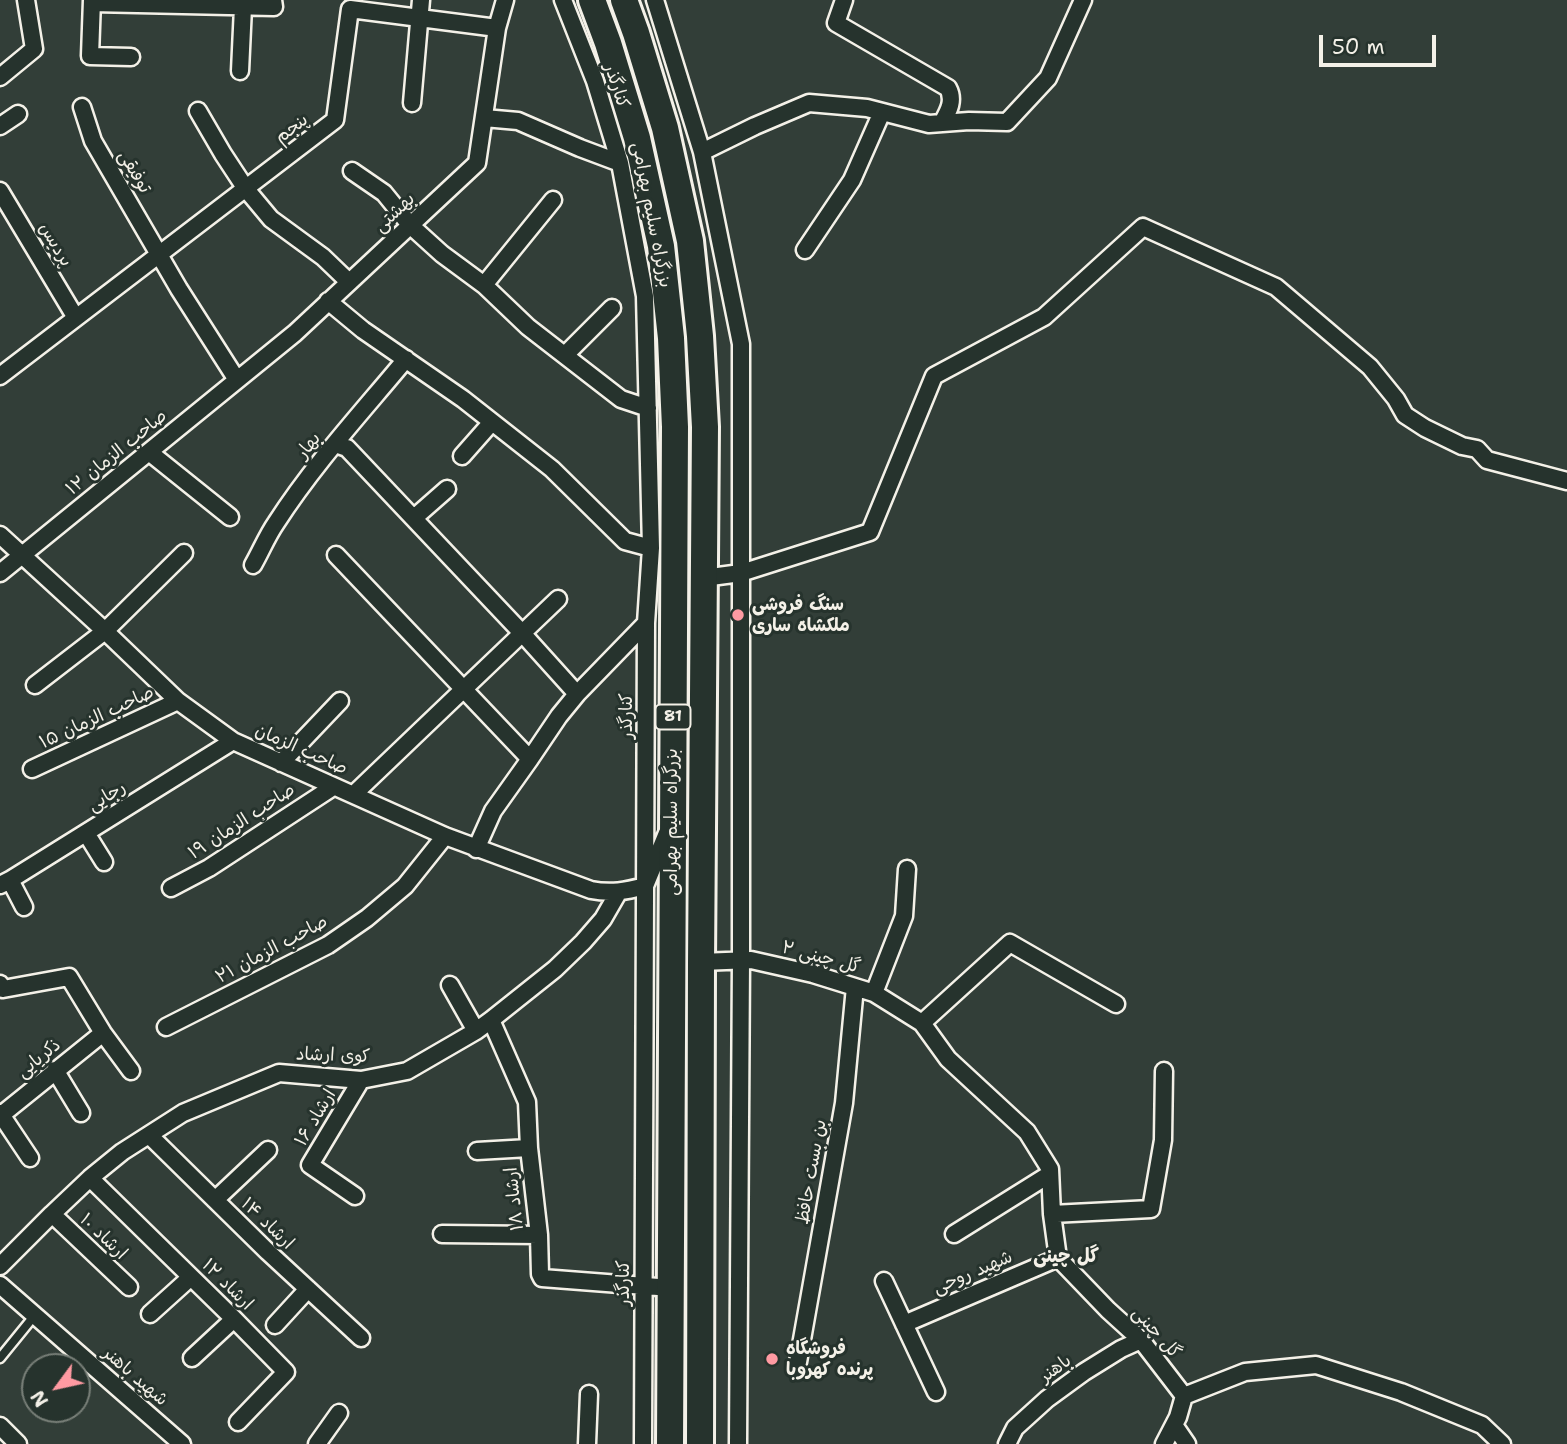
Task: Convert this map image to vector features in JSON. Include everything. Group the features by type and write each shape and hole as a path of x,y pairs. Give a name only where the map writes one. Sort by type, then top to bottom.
{"highway":[{"name":"بزرگراه سلیم بهرامی","path":"592,0 637,138 661,246 671,338 675,427 670,1444"},
{"name":"بزرگراه سلیم بهرامی","path":"624,0 665,128 690,241 700,336 705,427 700,1444"}],"street":[{"path":"0,77 34,49 26,0"},
{"path":"131,57 90,55 92,1 274,7 273,0"},
{"path":"412,103 421,0"},
{"path":"497,28 505,0"},
{"name":"کنارگذر","path":"563,0 595,81 620,163 645,296 651,548 646,623 643,1444"},
{"path":"656,0 702,152 741,344 738,1444"},
{"path":"844,0 836,23 948,88 952,95 949,110 942,123"},
{"path":"702,152 809,103 867,108 929,124 1007,122 1048,78 1083,0"},
{"name":"پنجم","path":"0,376 335,120 351,5 419,18 497,28"},
{"path":"240,71 243,6"},
{"name":"بهشتی","path":"237,380 295,333 477,163 497,28"},
{"name":"توفیقی","path":"82,107 93,141 179,289 237,380"},
{"path":"198,111 223,154 271,219 323,257 349,282"},
{"path":"805,250 852,180 882,112"},
{"path":"0,126 18,114"},
{"path":"484,118 518,121 620,163"},
{"path":"352,171 384,193 410,225 442,254 484,285 528,327 621,399 648,408"},
{"name":"پردیس","path":"0,191 76,318"},
{"path":"484,285 552,200"},
{"path":"703,578 741,573 870,533 934,376 1044,317 1143,227 1276,287 1370,367 1396,399 1405,415 1426,428 1462,446 1477,449 1488,460 1567,481"},
{"path":"328,301 363,330 463,398 552,469 625,541 651,548"},
{"path":"565,355 612,308"},
{"name":"بهار","path":"253,565 275,524 335,444 406,359"},
{"name":"صاحب الزمان ۱۲","path":"0,573 237,380"},
{"path":"462,456 492,422"},
{"path":"335,444 346,448 578,694"},
{"path":"149,452 230,517"},
{"path":"414,518 447,489"},
{"name":"صاحب الزمان","path":"0,535 178,701 233,741 476,849 591,890 606,893 645,886"},
{"path":"35,685 105,631 184,553"},
{"path":"337,555 530,760"},
{"path":"354,794 558,599"},
{"path":"476,849 493,810 559,716 646,623"},
{"name":"صاحب الزمان ۱۵","path":"32,769 178,701"},
{"path":"281,763 340,701"},
{"name":"رجایی","path":"5,882 233,741"},
{"name":"صاحب الزمان ۱۹","path":"171,888 209,868 333,787"},
{"path":"645,886 672,820"},
{"path":"86,833 104,862"},
{"name":"صاحب الزمان ۲۱","path":"166,1027 328,946 405,886 445,836"},
{"path":"874,993 904,916 907,869"},
{"path":"5,882 24,907"},
{"name":"کوی ارشاد","path":"0,1266 90,1178 122,1152 183,1113 279,1073 361,1080 407,1071 476,1031 555,969 583,942 603,919 618,892"},
{"path":"1058,1258 1050,1169 1027,1132 948,1059 922,1023 1010,943 1116,1004"},
{"name":"گل چینی ۲","path":"701,962 751,960 813,974 874,993 922,1023"},
{"path":"0,984 3,989 69,977 103,1033 131,1071"},
{"path":"645,983 672,1022"},
{"path":"450,985 476,1031"},
{"name":"بن بست حافظ","path":"798,1362 844,1103 855,987"},
{"name":"ارشاد ۱۸","path":"491,1020 527,1102 542,1278 644,1287"},
{"name":"ذکریایی","path":"0,1115 103,1033"},
{"path":"55,1070 80,1114"},
{"path":"1052,1214 1151,1209 1163,1140 1164,1071"},
{"name":"ارشاد ۱۶","path":"355,1196 310,1165 361,1080"},
{"path":"0,1115 30,1158"},
{"name":"ارشاد ۱۴","path":"149,1135 268,1252 361,1338"},
{"path":"477,1151 529,1148"},
{"path":"215,1200 268,1150"},
{"path":"954,1234 1050,1174"},
{"name":"ارشاد ۱۲","path":"90,1178 286,1372 238,1422"},
{"name":"ارشاد ۱۰","path":"52,1214 129,1287"},
{"path":"442,1234 539,1235"},
{"name":"شهید روحی","path":"904,1324 1058,1258"},
{"name":"گل چینی","path":"1058,1258 1141,1340 1184,1396"},
{"path":"150,1314 191,1277"},
{"path":"884,1281 936,1392"},
{"name":"شهید باهنر","path":"0,1285 175,1442"},
{"path":"644,1287 671,1288"},
{"path":"275,1325 308,1289"},
{"path":"192,1358 234,1319"},
{"name":"باهنر","path":"1007,1444 1014,1428 1047,1399 1084,1372 1141,1340"},
{"path":"1164,1444 1178,1416 1184,1396 1245,1372 1316,1365 1401,1392 1482,1426 1502,1444"},
{"path":"587,1444 589,1394"},
{"path":"317,1444 339,1413"},
{"path":"1174,1425 1187,1444"},
{"path":"0,1426 18,1444"}],"lane":[{"path":"0,1358 35,1315"}],"place":[{"name":"سنگ فروشی ملکشاه ساری","path":"738,615"},
{"name":"فروشگاه پرنده کهروبا","path":"772,1359"}],"district":[{"name":"گل چینی","path":"1066,1257"}]}
